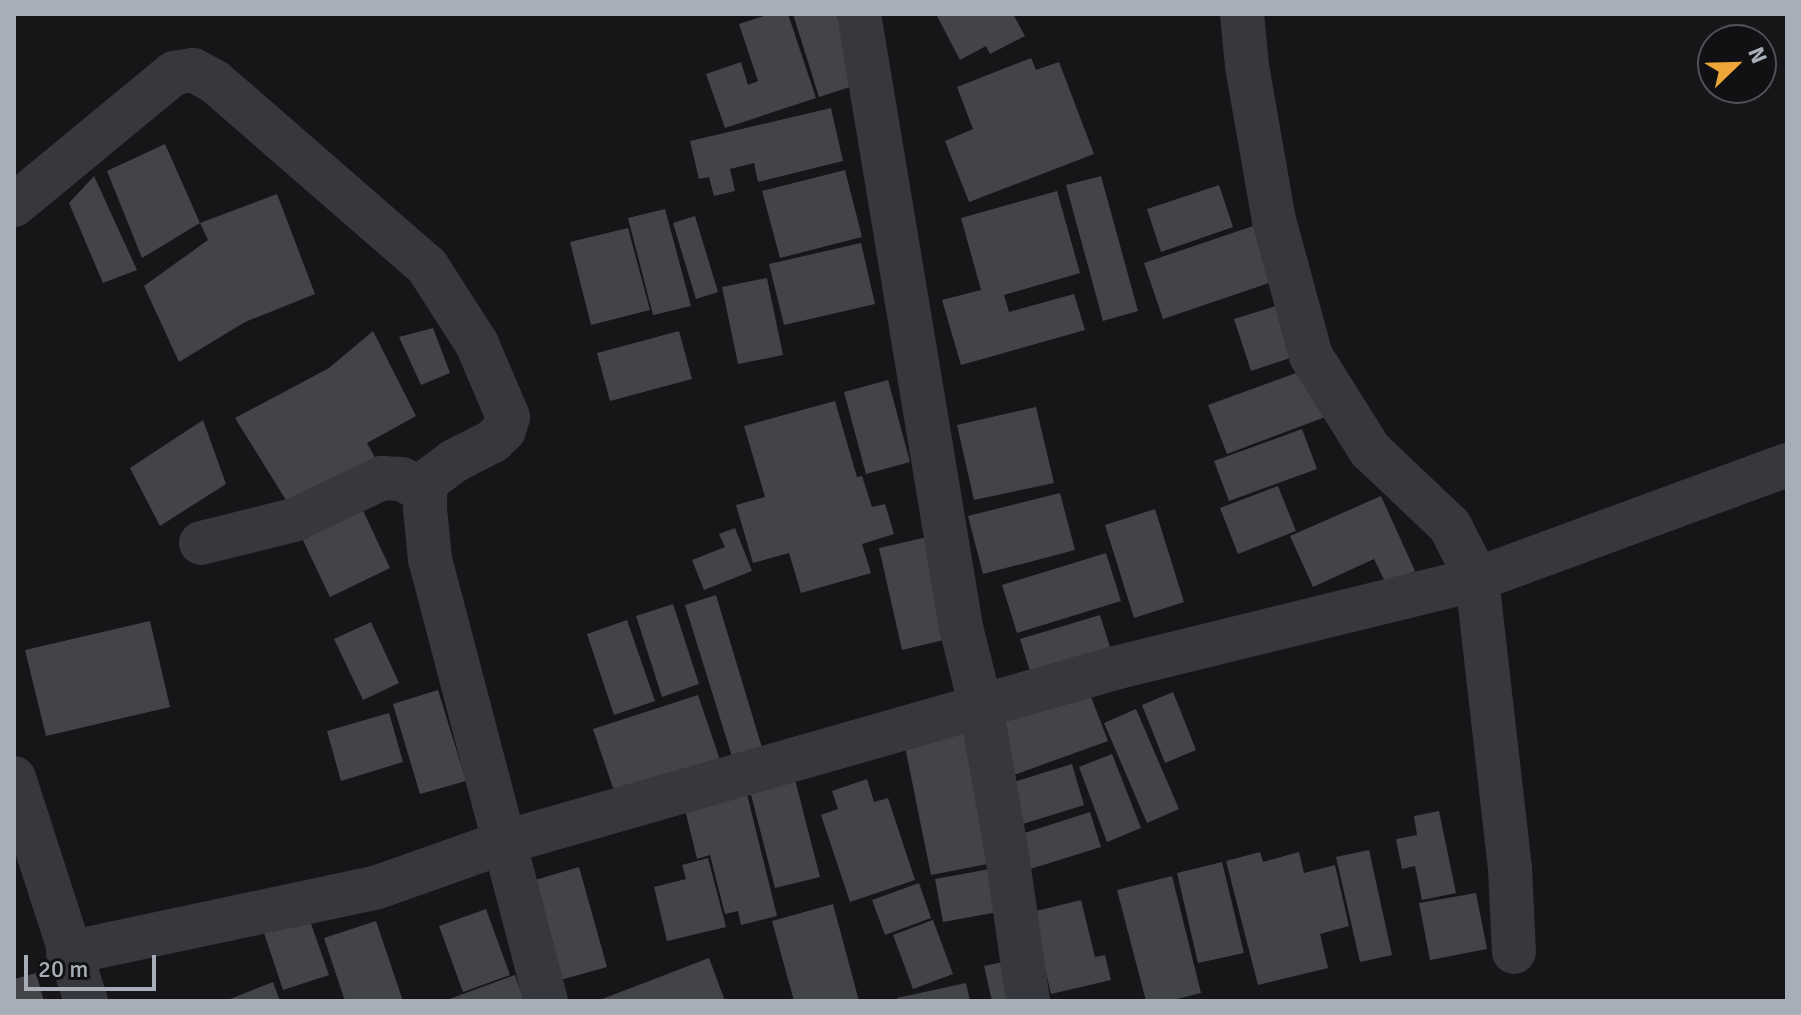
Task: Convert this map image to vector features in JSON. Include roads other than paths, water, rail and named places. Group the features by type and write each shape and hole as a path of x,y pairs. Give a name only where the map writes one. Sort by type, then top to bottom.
{"street":[{"path":"859,14 961,627 981,707 1028,1001"},
{"path":"1242,14 1247,66 1274,220 1311,356 1370,450 1450,526 1477,579 1510,868 1514,952"},
{"path":"14,205 174,73 200,72 427,266 477,344 508,417 504,430 493,441 440,470 429,480 425,492 430,559 546,1001"},
{"path":"68,953 375,888 505,842 1115,668 1477,579 1787,465"},
{"path":"201,543 294,520 382,478 402,479 425,492"},
{"path":"14,778 86,1001"}]}
